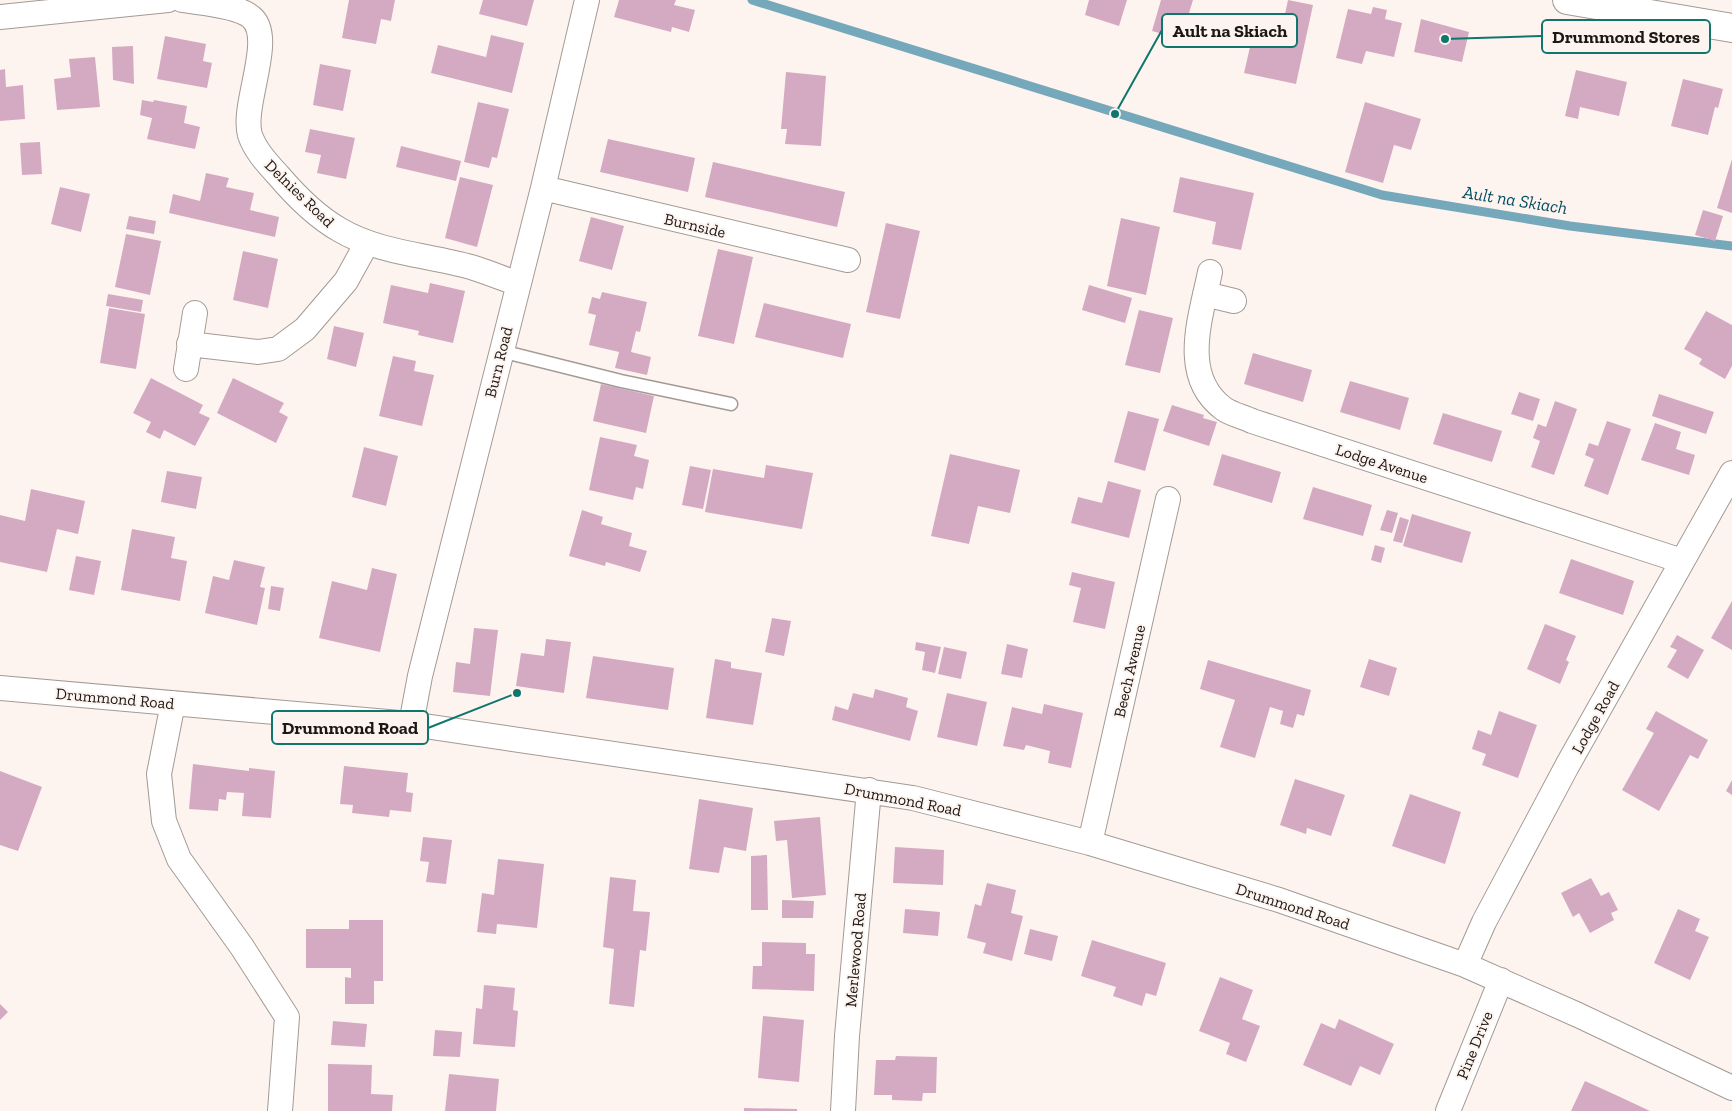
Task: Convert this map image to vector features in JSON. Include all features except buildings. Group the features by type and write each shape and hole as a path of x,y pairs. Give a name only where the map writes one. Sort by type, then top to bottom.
{"main road":[{"path":"1567,0 1732,28"}],"street":[{"path":"0,18 168,0"},
{"name":"Delnies Road","path":"182,0 241,11 252,18 260,29 248,116 250,133 256,148 278,176 316,213 340,230 367,243 472,267 518,284"},
{"name":"Burn Road","path":"411,724 420,676 543,188 587,0"},
{"name":"Burnside","path":"543,188 848,260"},
{"path":"190,344 258,352 278,349 305,329 346,282 367,243"},
{"name":"Lodge Avenue","path":"1234,301 1208,283 1195,358 1203,387 1224,409 1262,424 1682,561"},
{"path":"186,369 195,313"},
{"name":"Lodge Road","path":"1465,965 1484,922 1562,775 1732,472"},
{"name":"Beech Avenue","path":"1090,843 1168,499"},
{"name":"Drummond Road","path":"0,688 411,724 870,790 922,800 1090,843 1279,900 1465,965 1732,1088"},
{"path":"173,703 159,774 164,821 179,859 200,892 242,947 286,1016 280,1111"},
{"name":"Merlewood Road","path":"843,1111 847,1036 870,790"},
{"name":"Pine Drive","path":"1448,1111 1501,980"}],"lane":[{"path":"501,351 621,381 731,404"}],"waterway":[{"name":"Ault na Skiach","path":"752,0 1382,195 1570,226 1732,246"}],"place":[{"name":"Drummond Stores","path":"1445,39"},
{"name":"Ault na Skiach","path":"1115,114"},
{"name":"Drummond Road","path":"517,693"}]}
